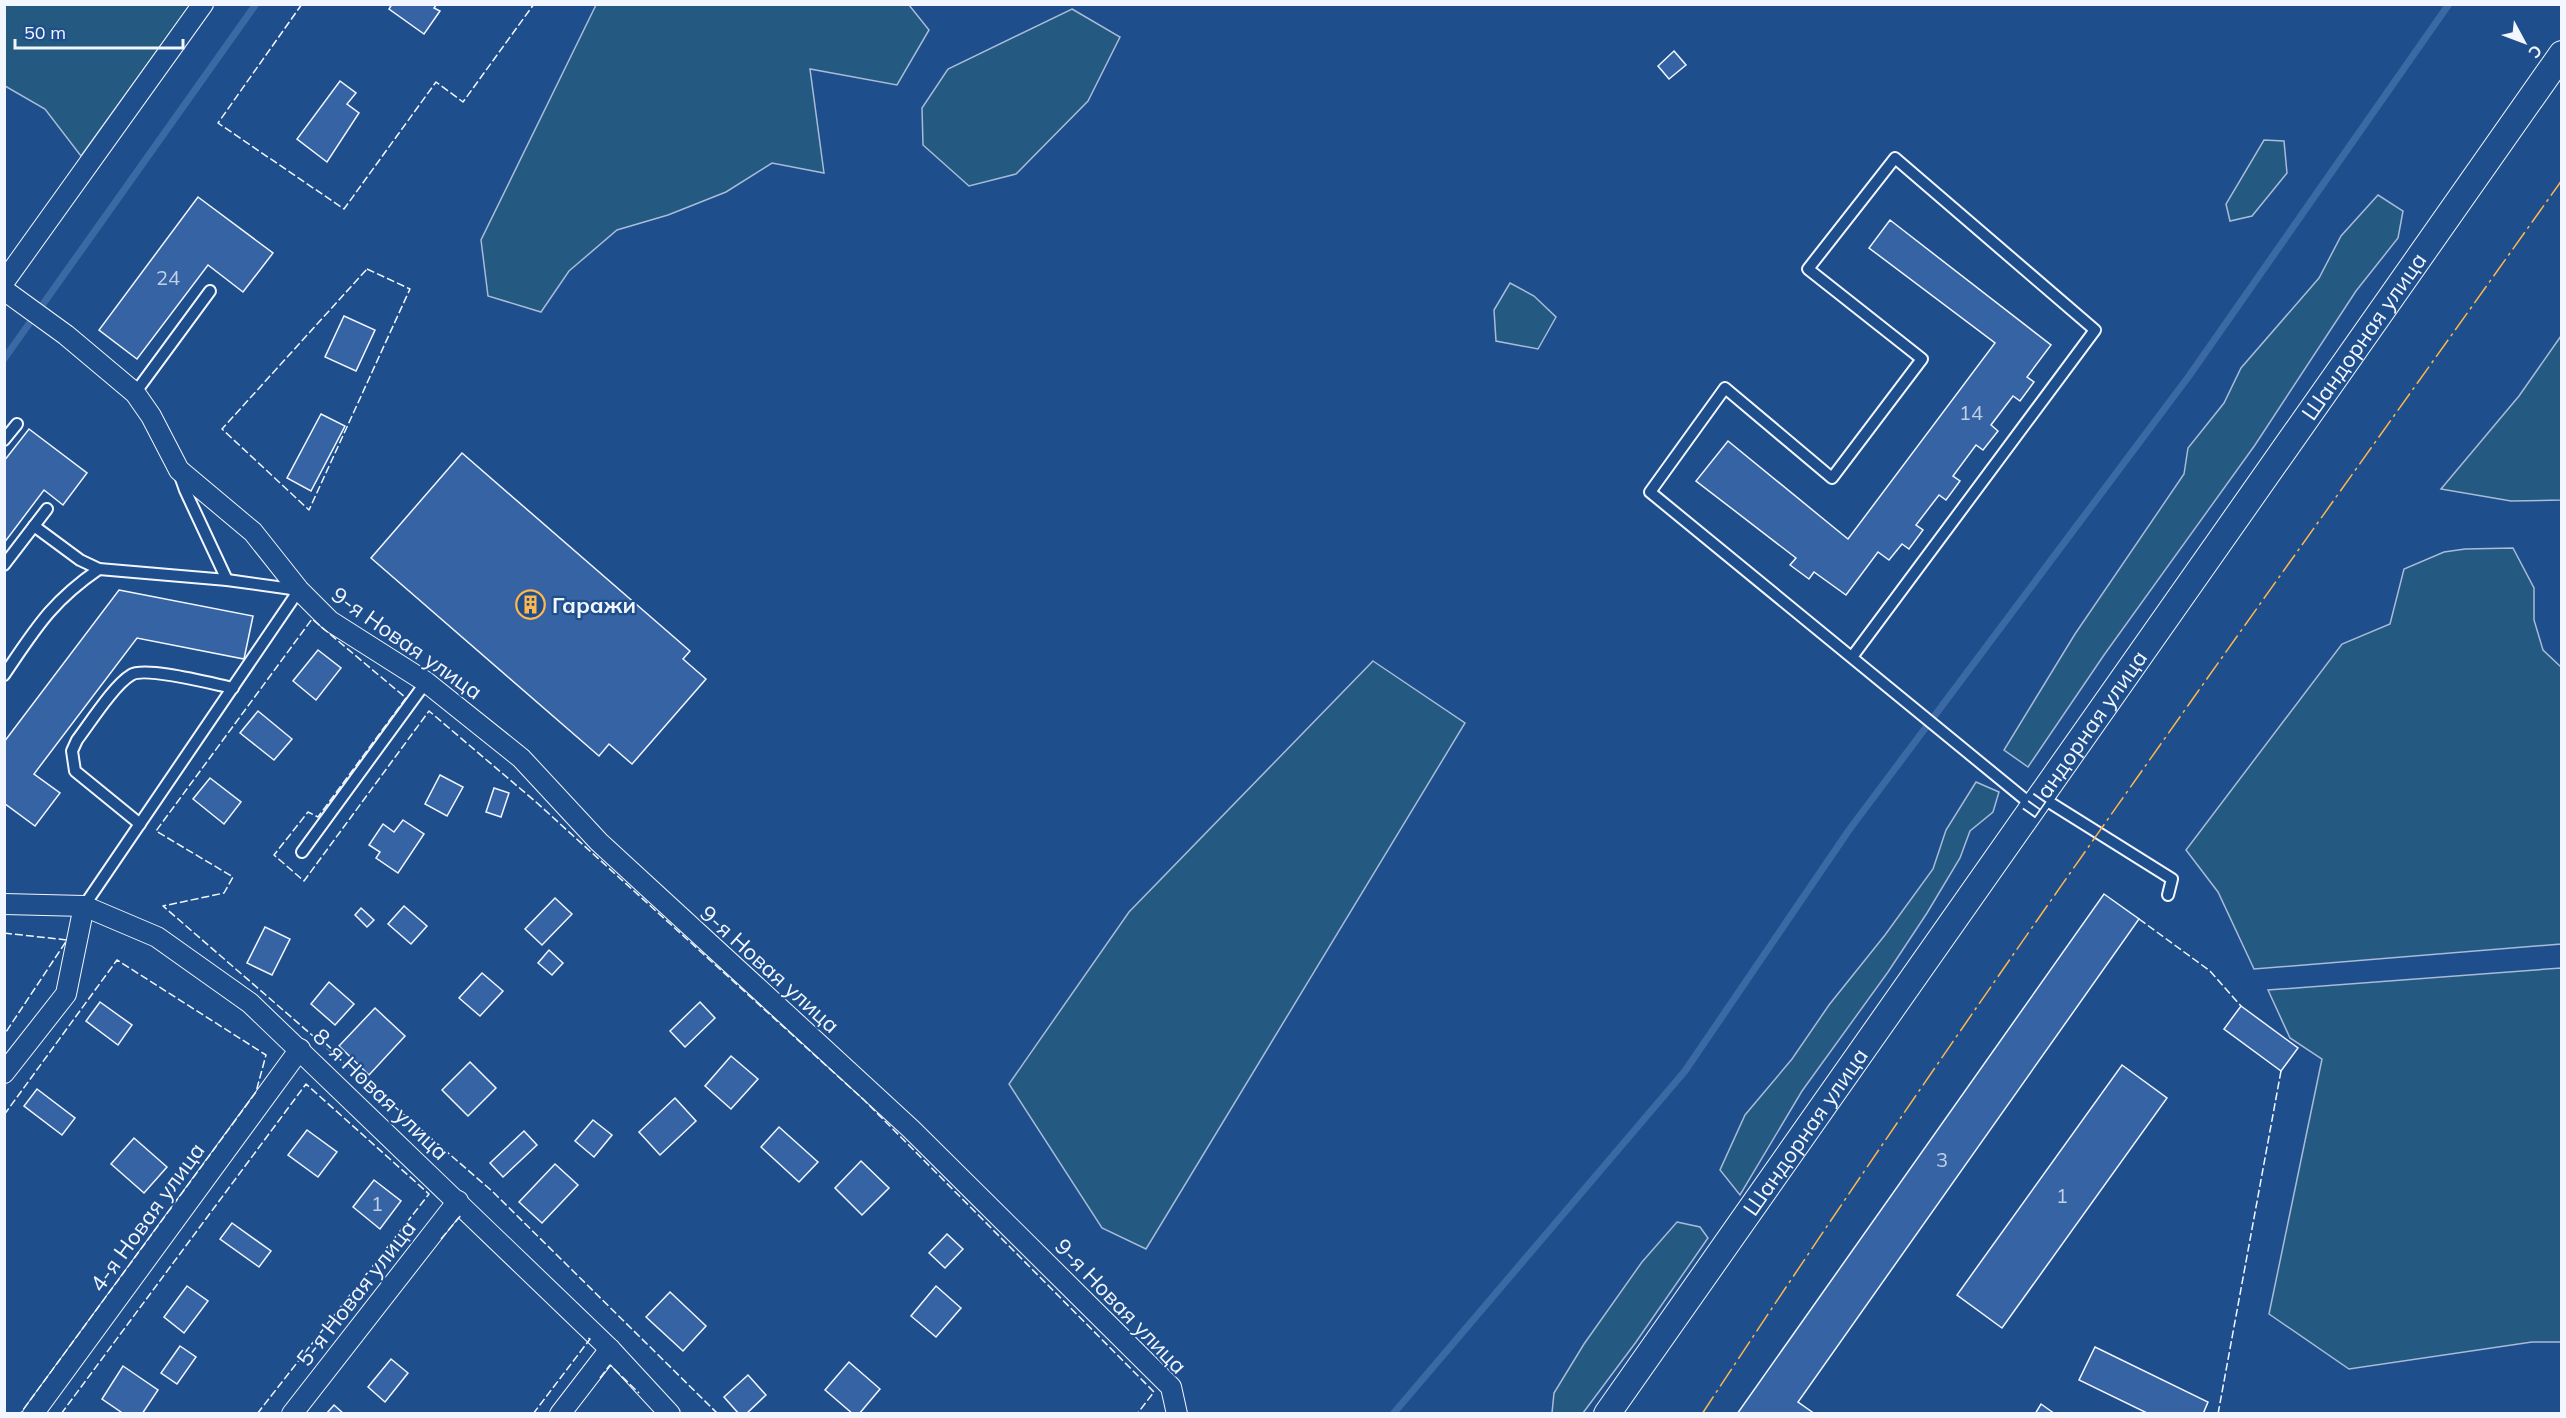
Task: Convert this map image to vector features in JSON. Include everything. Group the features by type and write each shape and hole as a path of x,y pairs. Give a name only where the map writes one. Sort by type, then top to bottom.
{"street":[{"path":"178,471 151,416 135,393 8,290 203,4"},
{"name":"Шандорная улица","path":"1607,1413 2562,54"},
{"name":"9-я Новая улица","path":"178,471 253,532 299,590 330,621 426,682 521,758 599,842 910,1129 1172,1387 1177,1413"},
{"name":"8-я Новая улица","path":"4,904 84,906 157,937 250,1003 610,1349 670,1413"},
{"path":"4,1073 66,994 84,906"},
{"name":"4-я Новая улица","path":"33,1413 300,1049"},
{"name":"5-я Новая улица","path":"292,1413 458,1201"},
{"path":"560,1413 610,1349"}],"lane":[{"path":"1852,657 2095,330 1895,158 1808,269 1922,359 1832,478 1725,388 1650,492 1852,657 2037,801 2172,879 2168,895"},
{"path":"135,393 210,291"},
{"path":"4,440 17,424"},
{"path":"178,471 184,490 227,580"},
{"path":"4,565 47,509"},
{"path":"34,526 80,560 99,569 227,580 299,590 84,906"},
{"path":"4,675 48,611 65,594 99,569"},
{"path":"140,824 75,771 72,751 77,740 122,682 132,674 151,672 233,688"},
{"path":"302,852 426,682"}],"shaded area":[{"path":"5,4 190,5 81,156 45,109 5,86"},
{"path":"596,5 909,5 929,30 897,85 810,69 824,173 772,163 726,192 668,215 617,230 569,271 541,312 488,296 481,240"},
{"path":"1072,9 1120,37 1088,101 1016,174 969,186 923,145 922,108 948,69"},
{"path":"2264,140 2284,141 2287,173 2252,216 2230,221 2226,204"},
{"path":"2378,195 2403,211 2398,238 2356,291 2255,445 2104,655 2028,767 2004,750 2075,634 2184,474 2188,448 2224,403 2241,368 2319,278 2341,236"},
{"path":"1510,283 1534,296 1556,317 1538,349 1496,341 1494,310"},
{"path":"2561,336 2561,500 2511,501 2441,489 2519,396"},
{"path":"2513,548 2534,588 2534,620 2543,650 2561,667 2561,944 2254,969 2218,892 2186,850 2342,644 2390,624 2404,569 2444,552"},
{"path":"1373,661 1465,723 1146,1249 1102,1228 1009,1084 1129,912"},
{"path":"1976,782 1999,792 1993,812 1970,831 1960,858 1927,913 1888,972 1802,1091 1740,1195 1720,1170 1745,1115 1792,1059 1829,1005 1885,935 1933,869 1946,830"},
{"path":"2561,968 2561,1342 2532,1342 2349,1369 2269,1314 2322,1059 2290,1038 2268,990"},
{"path":"1677,1222 1700,1227 1708,1238 1636,1342 1583,1413 1552,1413 1554,1393 1584,1344 1642,1262"}],"building":[{"path":"392,4 437,4 434,8 440,11 424,34 389,9"},
{"path":"1674,51 1686,65 1669,79 1658,66"},
{"path":"340,81 356,93 347,104 359,113 327,162 297,139"},
{"path":"198,197 273,253 243,292 208,265 137,359 99,330"},
{"path":"1890,220 2051,345 2027,377 2034,382 2020,401 2013,396 1991,425 1998,431 1983,450 1976,445 1953,476 1960,481 1946,500 1939,495 1916,525 1923,530 1909,549 1902,544 1889,560 1878,552 1846,595 1814,572 1809,579 1790,565 1796,558 1696,481 1728,441 1848,539 1995,343 1869,248"},
{"path":"344,316 375,330 356,371 325,357"},
{"path":"321,414 345,426 311,491 287,478"},
{"path":"29,429 87,473 63,505 44,490 4,543 4,461"},
{"name":"Гаражи","path":"462,453 690,651 683,659 706,679 632,764 609,744 599,756 371,558"},
{"path":"119,590 253,616 244,659 137,638 34,774 60,793 35,826 4,803 4,742"},
{"path":"318,650 341,668 316,700 293,681"},
{"path":"258,711 292,739 274,760 240,733"},
{"path":"440,775 463,787 447,816 425,804"},
{"path":"210,778 241,802 224,824 193,799"},
{"path":"494,788 509,793 501,817 486,812"},
{"path":"403,820 424,834 398,873 376,858 380,852 369,845 383,824 394,832"},
{"path":"2104,894 2139,919 1798,1402 1815,1414 1737,1414"},
{"path":"555,898 572,914 542,945 525,929"},
{"path":"404,906 427,926 411,944 388,924"},
{"path":"361,908 374,920 367,927 355,915"},
{"path":"265,927 290,939 272,975 247,963"},
{"path":"549,950 563,963 552,975 538,963"},
{"path":"482,973 503,991 480,1016 459,998"},
{"path":"329,982 354,1004 335,1025 311,1004"},
{"path":"100,1002 132,1025 118,1045 86,1021"},
{"path":"700,1002 715,1018 685,1047 670,1031"},
{"path":"2241,1006 2298,1048 2281,1071 2224,1029"},
{"path":"375,1008 405,1036 369,1075 339,1046"},
{"path":"731,1056 758,1079 731,1109 705,1086"},
{"path":"470,1062 496,1088 468,1116 442,1090"},
{"path":"2122,1065 2167,1098 2002,1328 1957,1295"},
{"path":"37,1089 75,1118 62,1135 24,1106"},
{"path":"675,1098 696,1121 660,1155 639,1132"},
{"path":"593,1120 612,1135 594,1157 575,1141"},
{"path":"779,1127 818,1162 799,1182 761,1147"},
{"path":"307,1130 337,1152 318,1177 288,1155"},
{"path":"524,1131 537,1145 503,1177 490,1163"},
{"path":"134,1138 167,1167 144,1193 111,1164"},
{"path":"861,1161 889,1188 862,1215 835,1188"},
{"path":"555,1164 578,1185 542,1223 519,1202"},
{"path":"374,1180 401,1201 380,1229 353,1207"},
{"path":"232,1223 271,1251 259,1267 220,1239"},
{"path":"947,1234 963,1249 945,1268 929,1253"},
{"path":"187,1286 208,1301 184,1333 164,1317"},
{"path":"936,1286 961,1308 936,1337 911,1316"},
{"path":"670,1292 706,1326 683,1351 646,1317"},
{"path":"180,1346 196,1357 177,1384 161,1373"},
{"path":"2095,1347 2208,1402 2203,1414 2149,1414 2079,1380"},
{"path":"391,1359 408,1373 385,1402 368,1387"},
{"path":"849,1362 880,1389 859,1414 853,1414 825,1390"},
{"path":"123,1366 158,1390 142,1414 124,1414 102,1399"},
{"path":"748,1375 766,1395 746,1414 739,1414 724,1397"},
{"path":"2041,1404 2055,1414 2035,1414"},
{"path":"334,1405 344,1414 326,1414"}],"waterway":[{"path":"4,359 256,4"},
{"path":"1393,1414 1685,1071 1849,830 2189,376 2449,4"}],"fence":[{"path":"302,4 218,123 344,209 436,82 463,102 534,4"},
{"path":"367,269 410,289 309,510 222,429 367,269"},
{"path":"718,1414 492,1191 163,906 224,893 233,877 156,831 312,619 406,698 318,817 308,812 274,855 304,881 429,711 536,802 864,1100 1154,1392 1137,1414"},
{"path":"2139,919 2210,971 2241,1006"},
{"path":"4,933 67,940 4,1035"},
{"path":"4,1115 117,960 266,1055 256,1092 20,1414"},
{"path":"2218,1414 2281,1071"},
{"path":"61,1414 306,1084 429,1194 257,1414"},
{"path":"441,1239 462,1214"},
{"path":"533,1414 590,1339 588,1338"},
{"path":"600,1378 610,1365 639,1393"}],"power":[{"path":"1702,1414 1806,1257 2018,947 2562,180"}],"place":[{"name":"Гаражи","path":"531,605"}]}
